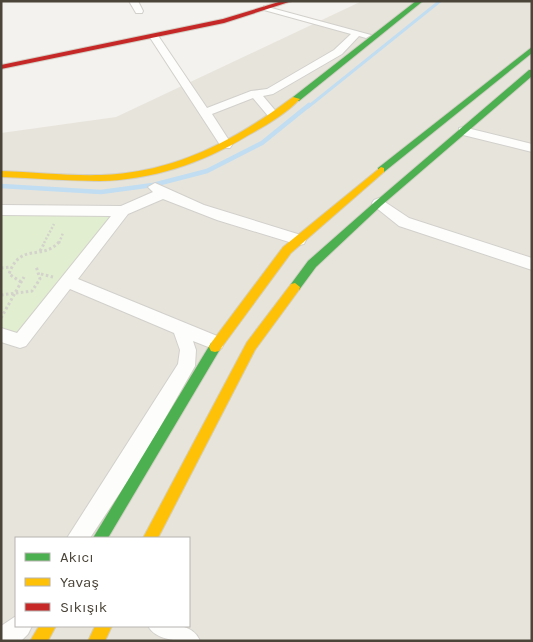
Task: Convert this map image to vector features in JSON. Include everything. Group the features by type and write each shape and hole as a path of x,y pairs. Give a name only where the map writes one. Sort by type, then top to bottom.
{"main road":[{"path":"1,56 132,32 263,4 289,1"},
{"path":"1,174 82,178 131,176 173,166 214,152 273,115 420,1"},
{"path":"1,67 224,21 263,4"},
{"path":"101,537 216,343 287,250 347,198 532,49"},
{"path":"151,537 252,346 312,264 463,131 527,82 532,72"},
{"path":"96,641 103,627"},
{"path":"37,641 46,628"}],"street":[{"path":"133,1 139,11"},
{"path":"263,4 357,33 374,36"},
{"path":"205,113 255,93 269,92 318,65 347,45 357,33"},
{"path":"154,36 226,146"},
{"path":"255,93 273,115"},
{"path":"463,131 532,148"},
{"path":"1,335 20,341 123,211 157,190 299,240"},
{"path":"379,203 404,222 532,264"},
{"path":"1,210 60,212 123,211"},
{"path":"68,281 181,330 216,343"},
{"path":"79,537 132,457 186,366 188,350 181,330"},
{"path":"2,641 19,627"},
{"path":"162,627 188,641"}],"path":[{"path":"40,250 60,212"},
{"path":"21,282 8,274 16,258 24,253 54,248 61,241 63,233"},
{"path":"1,295 32,291 41,281 41,274 36,266"},
{"path":"1,268 10,267"},
{"path":"1,318 24,277"}],"shaded area":[{"path":"362,1 532,1 532,641 1,641 1,133 116,117"}],"green space":[{"path":"1,211 117,213 19,338 1,334"}],"waterway":[{"path":"308,107 440,1"},
{"path":"1,186 101,192 153,185 207,171 262,143 309,105"}],"traffic: fast":[{"path":"296,99 420,1"},
{"path":"381,170 532,49"},
{"path":"295,287 312,264 379,203 532,72"},
{"path":"101,537 215,347"}],"traffic: slow":[{"path":"1,174 102,178 141,174 165,169 212,152 234,141 296,99"},
{"path":"215,347 287,250 381,170"},
{"path":"151,537 251,346 295,287"},
{"path":"38,641 47,627"},
{"path":"96,641 103,627"}],"traffic: jam":[{"path":"1,67 224,21 289,1"}]}
